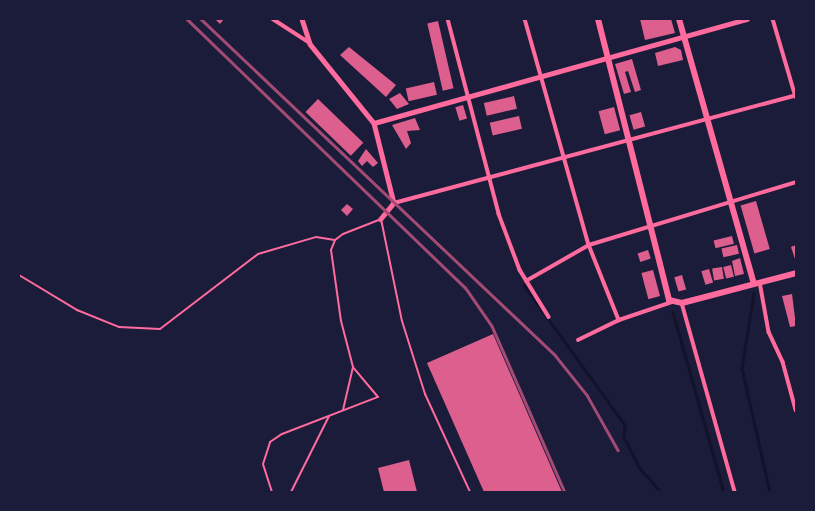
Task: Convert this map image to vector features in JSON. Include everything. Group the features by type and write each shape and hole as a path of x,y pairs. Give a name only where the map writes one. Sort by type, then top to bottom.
{"main road":[{"path":"598,19 649,225 671,301 682,303 796,273"},
{"path":"679,19 707,119 757,283"}],"street":[{"path":"273,19 310,44 374,123 394,204"},
{"path":"302,19 310,44"},
{"path":"448,19 487,176 526,281 549,317"},
{"path":"525,19 589,245 619,320"},
{"path":"374,123 747,19"},
{"path":"381,219 394,204 487,176 796,96 773,19"},
{"path":"526,281 589,245 649,225 796,182"},
{"path":"757,283 769,332 783,362 796,410"},
{"path":"578,340 619,320 671,301"},
{"path":"682,303 736,492"}],"lane":[{"path":"19,275 77,310 119,327 160,329 258,254 316,237 335,240 381,219 402,321 425,394 470,492"},
{"path":"335,240 331,250 334,280 353,367 343,410"},
{"path":"272,492 263,464 270,442 282,434 378,397 353,367"},
{"path":"291,492 329,416"}],"building":[{"path":"215,19 224,19 220,24"},
{"path":"640,19 671,19 675,33 645,40"},
{"path":"438,21 454,88 443,91 427,23"},
{"path":"349,47 396,85 386,97 340,55"},
{"path":"675,47 681,50 683,60 658,66 655,53"},
{"path":"632,59 641,90 635,92 628,71 625,72 631,92 624,94 615,64"},
{"path":"434,82 437,95 409,101 406,89"},
{"path":"400,93 409,104 397,109 389,99"},
{"path":"514,96 517,109 487,116 484,103"},
{"path":"318,99 363,143 351,156 305,112"},
{"path":"463,105 467,118 459,121 455,107"},
{"path":"614,107 620,130 605,134 599,111"},
{"path":"641,112 645,126 634,130 629,115"},
{"path":"519,116 522,129 493,135 490,123"},
{"path":"415,118 420,130 407,131 411,143 406,149 392,125"},
{"path":"366,149 378,163 373,167 367,161 362,166 358,161"},
{"path":"756,201 770,249 754,253 741,205"},
{"path":"347,204 353,209 347,216 341,210"},
{"path":"732,236 734,244 715,248 714,241"},
{"path":"737,245 739,254 723,257 721,249"},
{"path":"796,245 796,262 791,247"},
{"path":"648,250 651,259 640,262 638,253"},
{"path":"740,258 744,274 735,276 732,261"},
{"path":"731,265 734,277 726,279 723,267"},
{"path":"722,267 724,279 714,280 712,269"},
{"path":"709,269 713,282 705,285 701,271"},
{"path":"653,270 660,296 648,299 641,273"},
{"path":"682,275 686,289 678,292 674,277"},
{"path":"792,294 796,326 790,327 782,296"},
{"path":"493,334 562,492 484,492 427,363"},
{"path":"409,460 417,492 384,492 378,468"}],"waterway":[{"path":"524,285 625,425 624,437 640,468 661,492"},
{"path":"754,293 742,368 770,492"},
{"path":"673,312 724,492"}],"railway":[{"path":"187,19 465,287 492,326 565,492"},
{"path":"201,19 555,355 587,395 618,450"}]}
